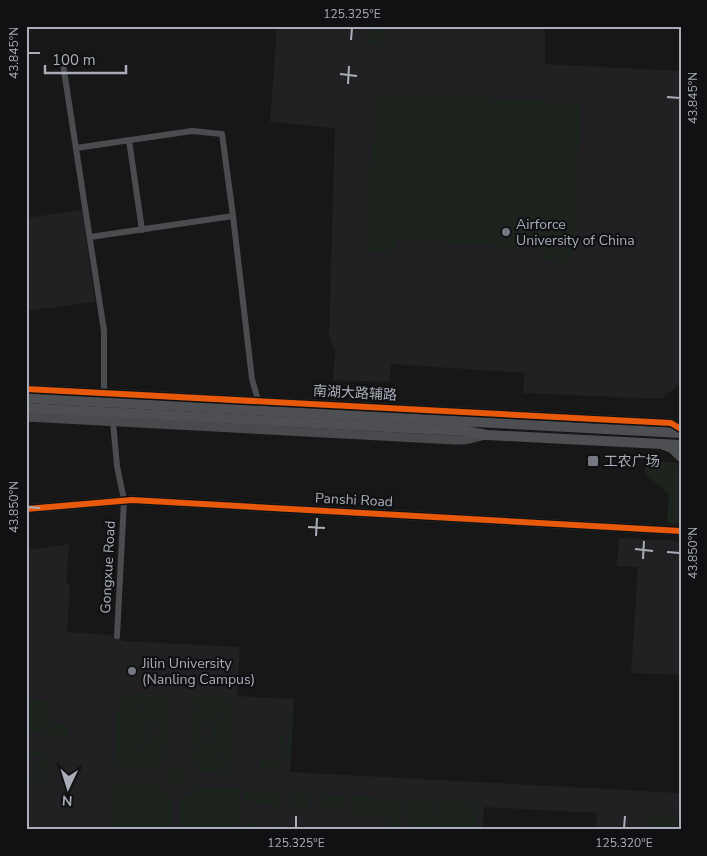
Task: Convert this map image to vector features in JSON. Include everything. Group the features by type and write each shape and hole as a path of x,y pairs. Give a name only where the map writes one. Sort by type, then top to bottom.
{"main road":[{"path":"26,398 681,431"},
{"path":"26,408 466,431 487,435 681,445"},
{"path":"661,444 672,448 681,457"}],"street":[{"path":"63,64 104,331 104,392"},
{"path":"76,148 192,131 222,134 252,379 258,400"},
{"path":"129,140 142,230"},
{"path":"90,237 233,216"},
{"name":"南湖大路辅路","path":"26,388 671,423 681,431"},
{"path":"26,417 455,440 487,435"},
{"path":"671,423 681,418"},
{"name":"Gongxue Road","path":"113,422 116,466 124,500 117,636"},
{"name":"Panshi Road","path":"26,509 124,500 681,531"}],"shaded area":[{"name":"Airforce University of China","path":"277,26 545,26 545,64 681,71 681,383 661,399 523,393 525,373 391,364 390,382 333,380 335,352 329,335 335,128 270,122"},
{"path":"370,26 384,26 382,44 369,44"},
{"path":"378,93 581,103 573,260 568,262 544,261 544,248 396,240 395,249 390,249 390,252 365,251 366,238 371,238 366,236 368,211 372,211 368,209 369,197 373,196 368,196 370,171 374,170 370,170 371,157 375,157 371,156 371,143 376,143"},
{"path":"82,210 95,302 26,311 26,218"},
{"path":"675,462 681,466 681,524 667,523 669,494 645,474 645,463"},
{"path":"619,538 681,541 681,675 631,673 638,567 617,566"},
{"name":"Jilin University (Nanling Campus)","path":"69,544 66,583 70,584 67,632 110,635 124,641 240,647 237,696 294,699 290,772 680,793 678,830 596,830 597,813 484,807 482,830 26,830 26,550"},
{"path":"126,692 131,692 148,723 149,733 127,768 114,767 118,698"},
{"path":"134,693 171,695 171,697 156,722 150,722"},
{"path":"193,696 229,698 210,725 206,725 193,701"},
{"path":"231,699 234,701 230,772 212,736 214,731 212,726"},
{"path":"26,700 55,702 51,702 50,721 52,724 70,725 67,741 65,738 27,730"},
{"path":"170,701 168,753 157,733 160,728 157,723"},
{"path":"193,704 204,726 201,731 203,736 190,755"},
{"path":"290,710 293,710 290,772 286,772"},
{"path":"151,734 155,734 167,758 157,770 129,768"},
{"path":"280,735 285,735 282,762 278,758"},
{"path":"205,737 210,737 229,774 199,772 190,759"},
{"path":"26,750 51,754 51,758 26,756"},
{"path":"261,759 275,760 284,771 260,770"},
{"path":"33,760 48,761 48,768 37,768"},
{"path":"177,767 184,770 187,777 184,784 177,787 170,784 167,777 170,770"},
{"path":"37,770 48,771 47,778 32,778 32,774"},
{"path":"26,780 50,781 50,785 26,786"},
{"path":"115,782 157,785 162,792 173,798 171,830 111,830"},
{"path":"197,787 240,789 238,830 179,830 180,799 191,794"},
{"path":"244,789 278,791 283,797 281,830 275,830 275,826 278,826 279,813 276,812 276,804 243,802"},
{"path":"292,793 310,794 309,807 305,809 292,807 290,803"},
{"path":"321,794 344,796 344,808 340,811 321,809 319,805"},
{"path":"351,796 402,799 400,830 389,830 389,818 349,816"},
{"path":"406,799 435,801 435,807 406,807"},
{"path":"437,801 477,803 476,811 438,809"},
{"path":"406,809 433,810 437,812 436,830 409,830 409,822 405,821"},
{"path":"439,811 476,813 475,830 438,830"},
{"path":"649,816 678,818 678,830 654,830"},
{"path":"244,821 258,822 258,830 243,830"}],"cycle path":[{"path":"26,389 671,423 681,429"},
{"path":"26,509 132,500 681,531"}],"place":[{"name":"Airforce University of China","path":"506,232"},
{"name":"工农广场","path":"593,461"},
{"name":"Jilin University (Nanling Campus)","path":"132,671"}]}
